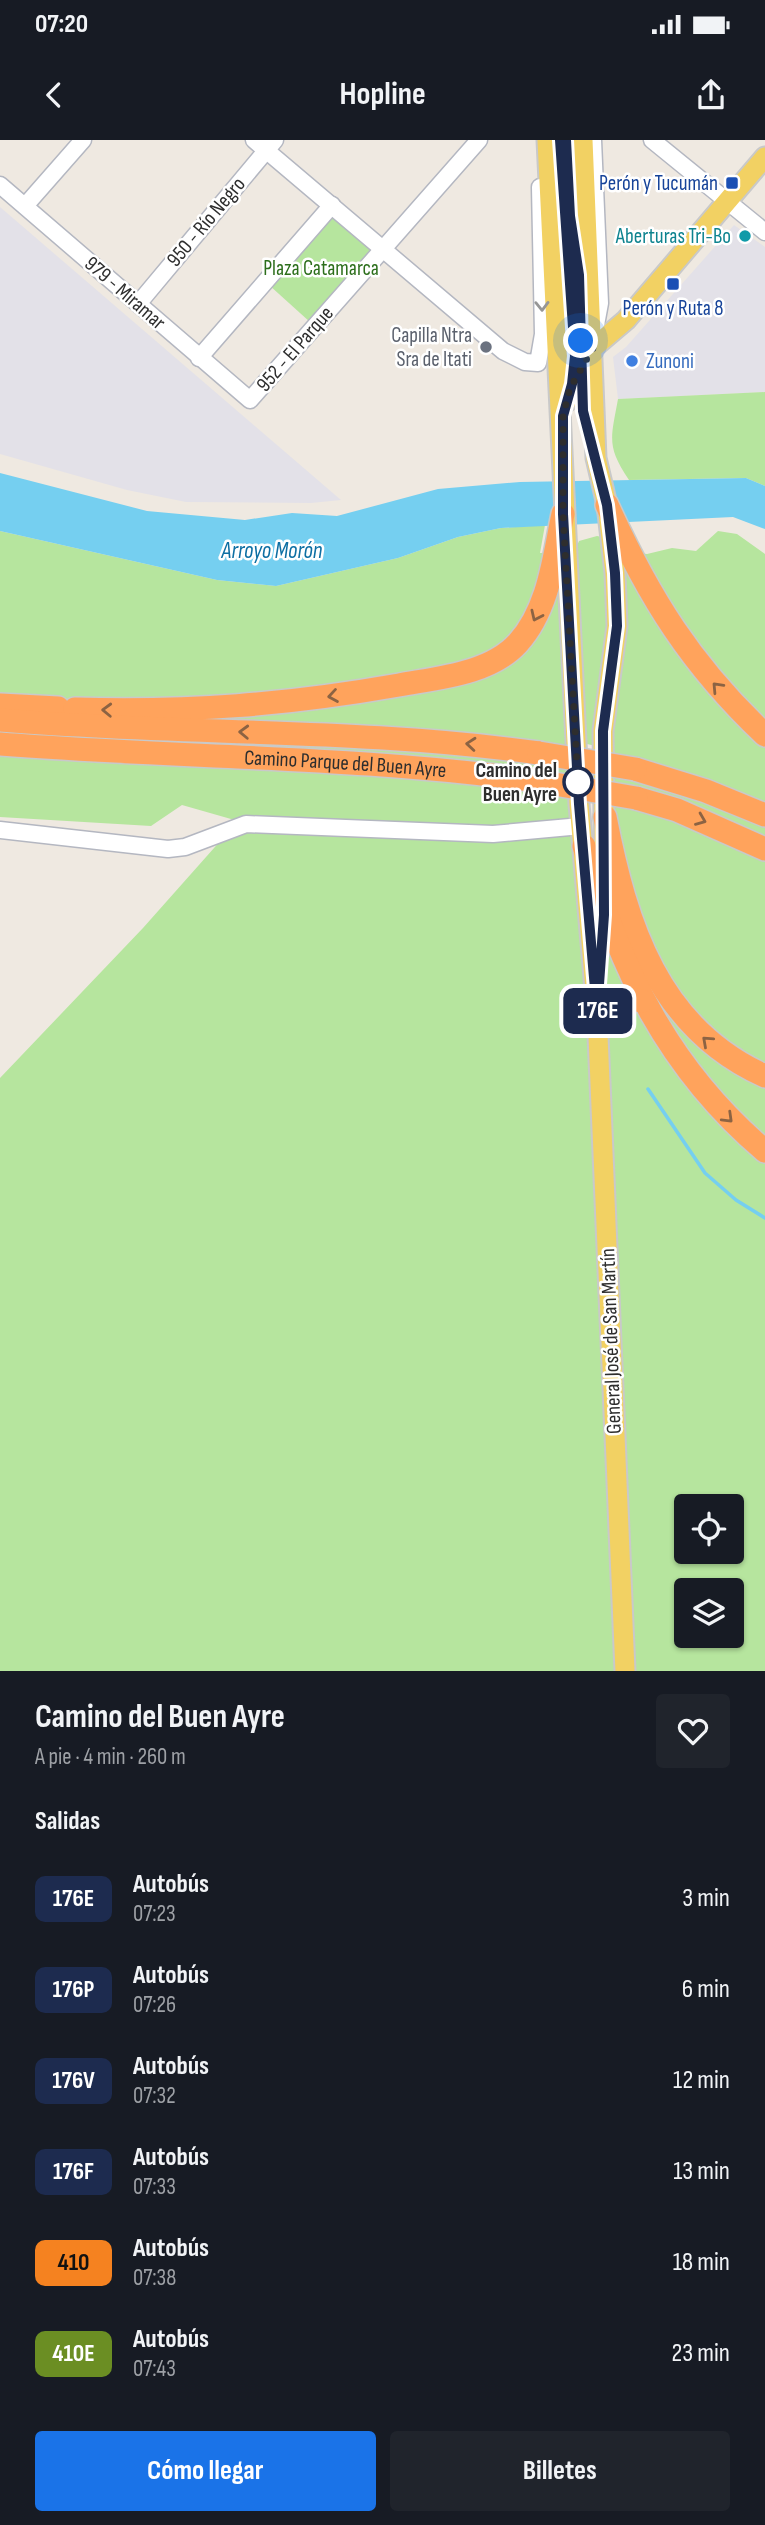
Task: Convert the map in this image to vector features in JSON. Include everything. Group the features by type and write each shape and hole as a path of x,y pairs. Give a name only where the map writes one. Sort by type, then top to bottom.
{"highway":[{"path":"607,505 619,549 680,641 712,683 765,735"},
{"path":"0,705 166,712 259,706 347,694 472,669 503,656 530,630 561,551 563,514"},
{"name":"Camino Parque del Buen Ayre","path":"0,720 424,741 539,753 635,769 706,791 765,815"},
{"name":"Camino Parque del Buen Ayre","path":"0,744 394,766 537,781 636,798 677,810 755,844 765,858"},
{"path":"605,817 629,912 654,972 668,996 713,1048 765,1076"},
{"path":"583,836 604,915 642,1001 698,1084 723,1114 765,1152"},
{"path":"597,1012 604,1002 615,997 642,1001"}],"main road":[{"path":"547,140 563,416 563,514"},
{"path":"583,140 587,344 596,458 607,505"},
{"path":"563,416 570,388 587,344 626,320 765,158"},
{"path":"553,230 564,271 569,329 587,344"},
{"name":"General José de San Martín","path":"597,1012 604,915 603,731 617,626 619,549"},
{"name":"General José de San Martín","path":"561,551 597,1012 625,1671"}],"street":[{"path":"25,206 83,140"},
{"name":"952 - El Parque","path":"250,400 480,140"},
{"path":"265,143 332,205 503,351 525,362 538,363 543,334 539,140"},
{"path":"587,344 600,303 593,140"},
{"path":"652,140 765,232"},
{"name":"950 - Río Negro","path":"138,304 265,143"},
{"name":"979 - Miramar","path":"0,186 250,400"},
{"path":"199,358 332,205"},
{"path":"0,830 168,849 185,847 246,824 432,833 583,836"}],"shaded area":[{"path":"0,207 341,500 311,503 186,502 127,490 0,454"},
{"path":"734,225 765,247 765,392 618,399 613,357 626,347"}],"green space":[{"name":"Plaza Catamarca","path":"333,213 374,251 310,322 269,285"},
{"path":"765,392 765,486 746,478 629,480 617,458 612,433 618,399"},
{"path":"545,525 540,553 566,552 598,1005 604,915 612,550 647,554 672,548 696,551 718,531 737,534 765,554 765,1671 0,1671 0,1078 143,928 238,821 182,805 151,826 0,817 0,531 217,580 276,586 398,558 458,537 501,528"},
{"path":"602,537 606,564 607,616 605,667 596,746 587,744 576,548 579,541"}],"water":[{"name":"Arroyo Morón","path":"0,473 147,511 245,520 292,513 337,516 438,489 520,482 746,478 765,486 765,529 733,517 501,528 458,537 398,558 276,586 217,580 0,531"}],"waterway":[{"path":"648,1089 705,1173 736,1200 765,1218"}],"bus line":[{"name":"176E","path":"560,140 575,356 572,384 563,416 563,514 579,804 597,1012 604,915 603,731 617,626 615,573 607,505 583,411 579,275 570,216 566,140"}],"place":[{"name":"Perón y Tucumán","path":"732,183"},
{"name":"Aberturas Tri-Bo","path":"745,236"},
{"name":"Perón y Ruta 8","path":"673,284"},
{"name":"Capilla Ntra Sra de Itati","path":"486,347"},
{"name":"Zunoni","path":"632,361"},
{"name":"Camino del Buen Ayre","path":"578,782"}],"route":[{"path":"578,782 563,514 563,416 570,388 593,348 581,341"}]}
